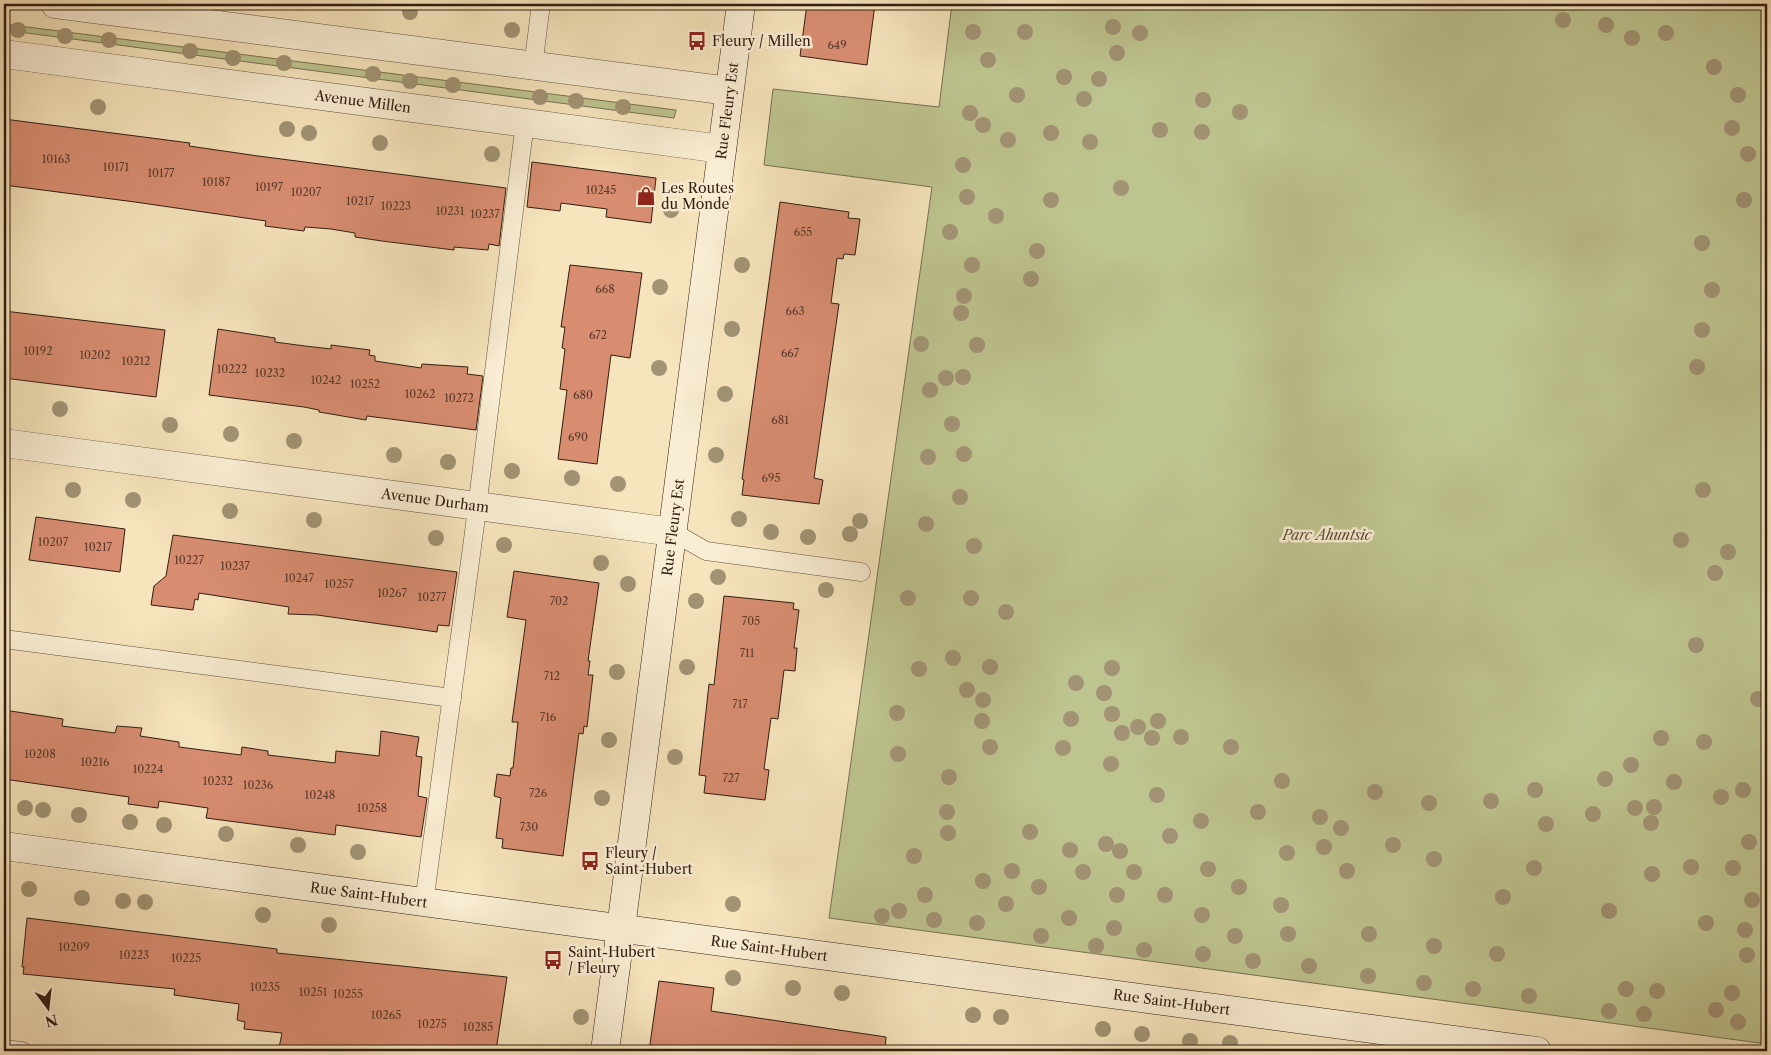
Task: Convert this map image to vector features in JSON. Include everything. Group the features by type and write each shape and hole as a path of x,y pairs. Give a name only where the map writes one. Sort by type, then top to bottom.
{"street":[{"path":"55,4 730,92"},
{"name":"Rue Fleury Est","path":"605,1051 741,4"},
{"name":"Avenue Millen","path":"4,54 722,149"},
{"name":"Avenue Durham","path":"4,443 673,532"},
{"name":"Rue Saint-Hubert","path":"4,846 1537,1051"}],"lane":[{"path":"533,66 541,4"},
{"path":"424,903 526,122"},
{"name":"Avenue Durham","path":"673,532 706,551 861,572"},
{"path":"4,639 452,698"},
{"path":"4,1049 22,1051"}],"green space":[{"name":"Parc Ahuntsic","path":"952,4 1767,4 1767,1044 829,918 932,187 764,165 773,89 939,107"},
{"path":"4,24 676,110 674,118 4,30"}],"building":[{"path":"807,4 875,4 867,65 800,56"},
{"path":"4,119 190,143 189,146 258,156 506,188 499,246 489,244 488,250 454,247 454,250 355,237 355,233 331,229 305,227 304,231 265,226 266,221 4,185"},
{"path":"532,162 656,178 651,223 606,217 607,209 561,203 560,211 527,207"},
{"path":"780,202 849,212 848,218 860,219 855,255 844,254 843,259 837,258 831,303 839,304 814,478 823,480 819,504 742,495 744,480 742,479"},
{"path":"570,265 642,273 630,358 611,355 597,464 558,459 567,390 560,389 565,349 562,348 565,327 561,327"},
{"path":"4,311 165,330 156,397 4,378"},
{"path":"218,329 275,338 275,342 331,349 331,345 370,350 369,355 375,356 375,361 421,368 422,364 468,367 467,374 483,376 476,430 367,416 366,420 319,412 319,410 304,407 209,395"},
{"path":"36,517 125,529 120,572 29,560"},
{"path":"173,535 457,572 449,626 438,625 437,632 317,615 288,614 289,607 199,593 198,600 195,599 193,610 151,605 154,586 166,576"},
{"path":"514,571 599,583 588,661 590,661 588,675 593,675 587,727 584,726 583,734 579,733 563,856 502,848 503,839 496,838 501,798 494,796 497,774 510,776 511,768 513,768 518,722 512,722 526,620 507,617"},
{"path":"724,596 794,603 793,609 799,610 794,648 797,648 795,671 784,670 778,719 771,718 764,769 769,770 765,800 704,793 706,776 699,775 709,684 714,685"},
{"path":"4,710 63,719 62,726 115,733 117,726 142,728 140,736 179,742 179,747 241,755 242,747 268,751 268,755 335,763 336,751 379,756 381,731 419,737 416,756 422,757 418,796 427,798 421,837 336,825 335,835 206,818 208,808 159,801 158,808 128,804 129,797 4,779"},
{"path":"27,918 277,949 277,953 507,977 496,1051 313,1051 279,1048 282,1033 244,1029 245,1022 237,1020 239,1004 174,995 175,989 23,974"},
{"path":"659,981 714,988 711,1011 886,1037 885,1051 649,1051"}],"place":[{"name":"Fleury / Millen","path":"697,41"},
{"name":"Les Routes du Monde","path":"646,196"},
{"name":"Fleury / Saint-Hubert","path":"590,861"},
{"name":"Saint-Hubert / Fleury","path":"553,960"}]}
